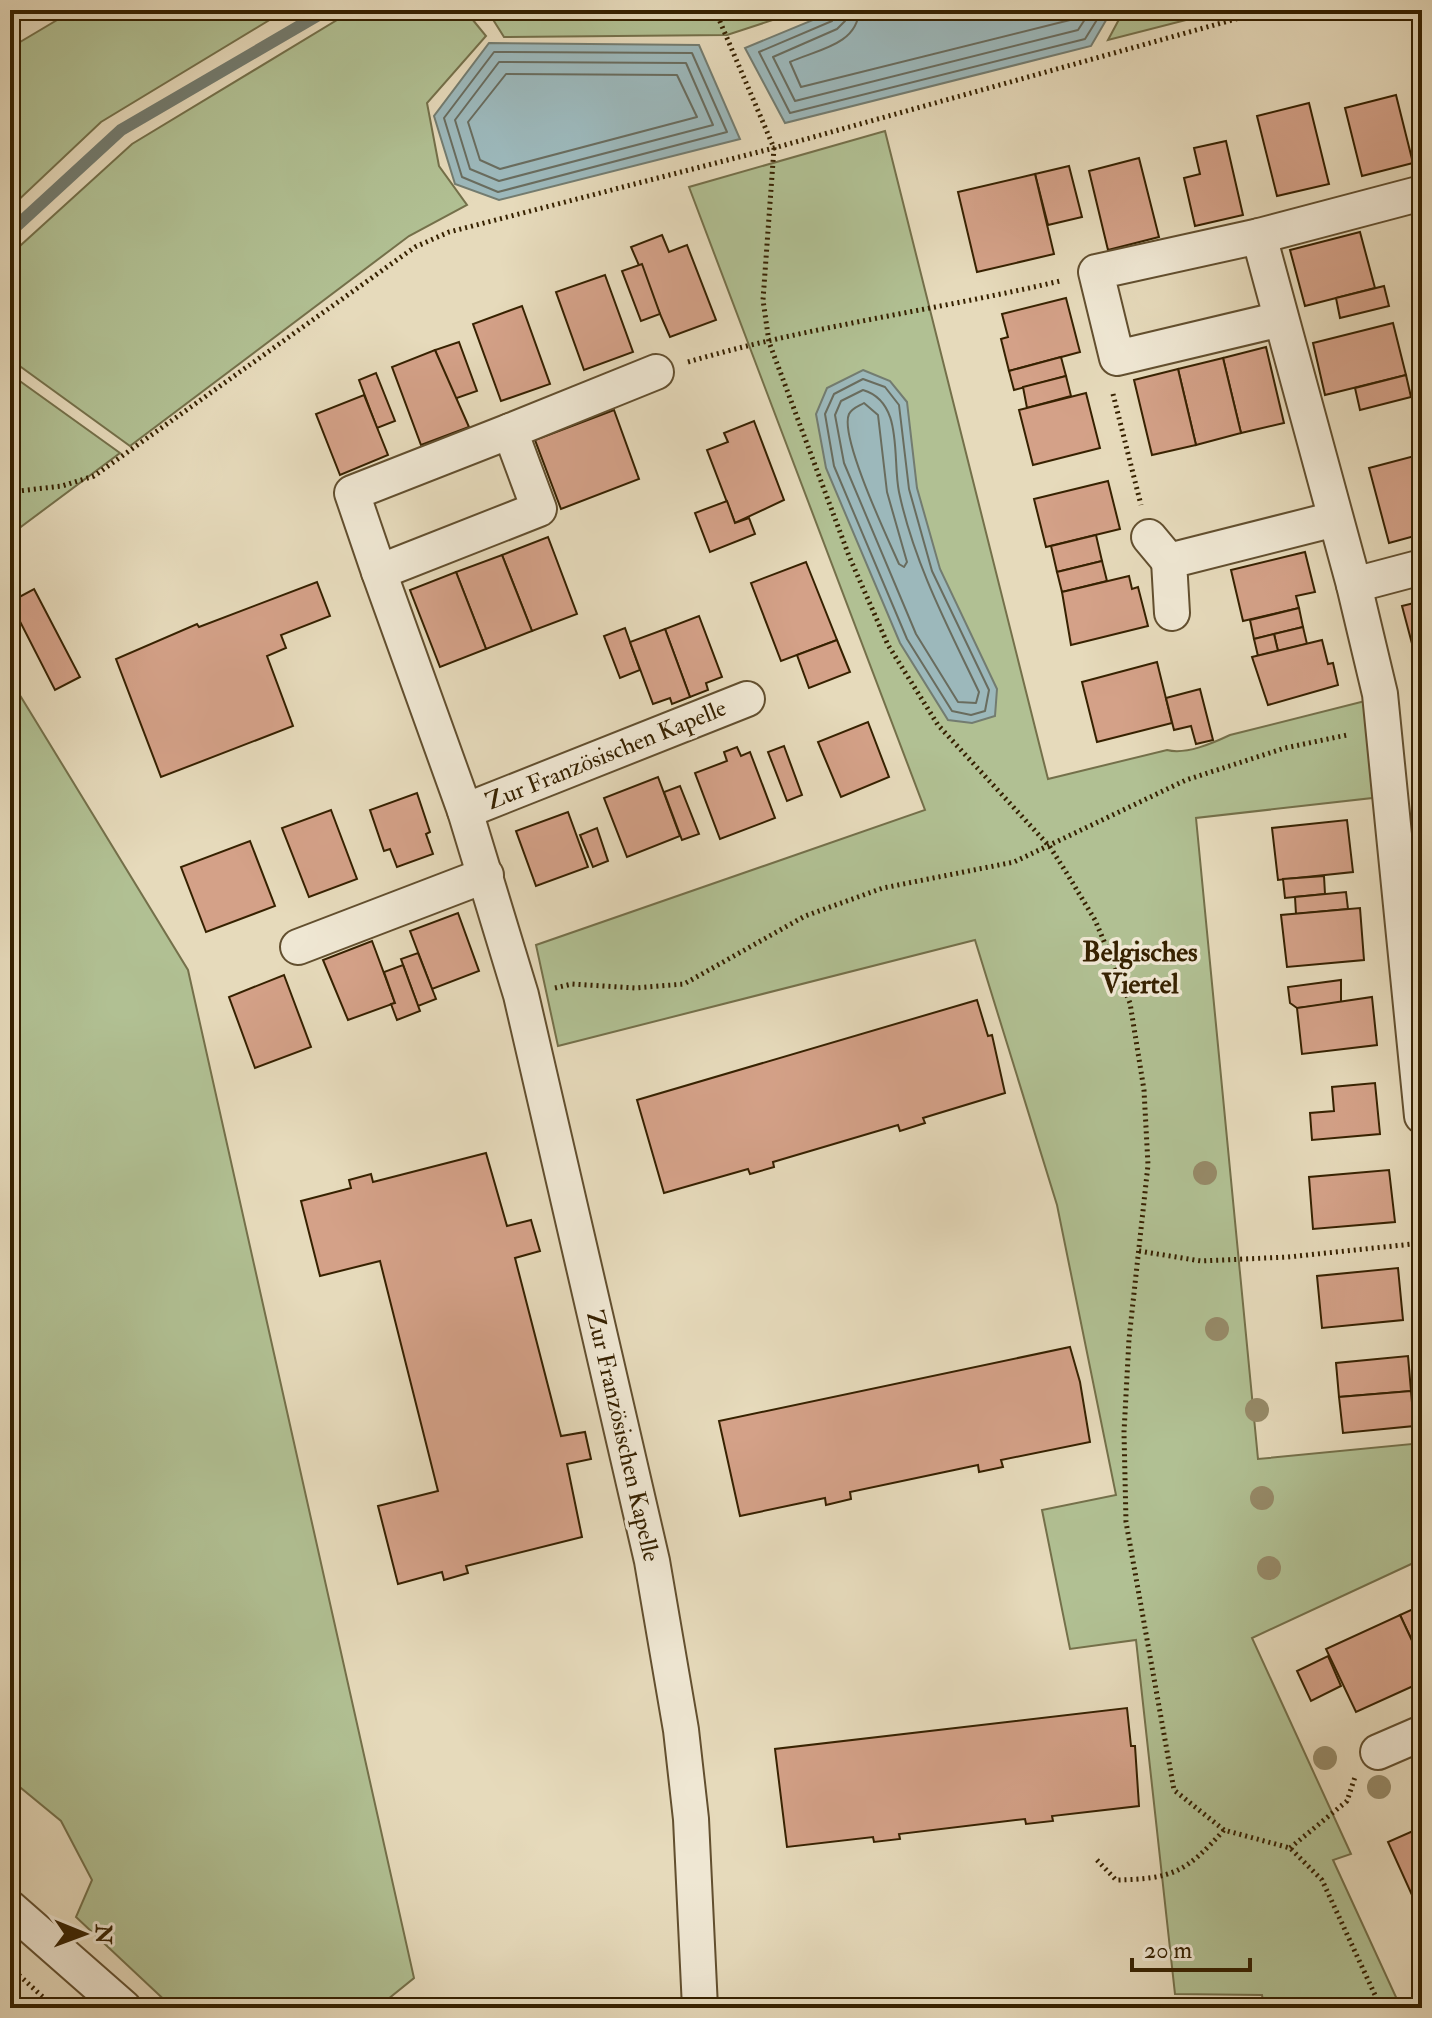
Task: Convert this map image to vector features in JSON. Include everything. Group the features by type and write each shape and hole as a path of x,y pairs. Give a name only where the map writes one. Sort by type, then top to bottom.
{"street":[{"path":"1281,319 1117,358 1096,272 1259,236 1422,193"},
{"path":"1259,236 1354,585 1380,694 1411,894 1422,1116"},
{"name":"Zur Französischen Kapelle","path":"656,372 352,493 465,811 521,995 652,1561 681,1730 691,1819 700,2008"},
{"path":"379,572 539,509 510,431"},
{"path":"1172,613 1159,549 1335,519"},
{"path":"1354,585 1422,567"},
{"name":"Zur Französischen Kapelle","path":"465,811 747,699"},
{"path":"298,947 486,875"},
{"path":"1378,1752 1422,1733"},
{"path":"10,1908 124,2008"}],"path":[{"path":"715,10 774,148 763,300 769,342 805,443 888,645 938,725 1050,847 1095,920 1130,1003 1144,1090 1148,1165 1124,1432 1126,1522 1174,1790 1224,1830 1290,1848 1322,1880 1381,2008"},
{"path":"10,492 62,486 94,476 290,333 426,242 449,232 774,148 1268,10"},
{"path":"656,372 753,343 985,299 1096,272"},
{"path":"1117,358 1107,369 1159,549"},
{"path":"521,995 572,984 635,988 684,984 805,916 883,888 1014,862 1186,780 1285,748 1383,728"},
{"path":"1139,1251 1201,1261 1288,1257 1422,1243"},
{"path":"1290,1848 1347,1801 1357,1772 1378,1752"},
{"path":"1097,1860 1116,1880 1156,1879 1194,1863 1224,1830"},
{"path":"10,1967 55,2008"}],"green space":[{"path":"74,10 286,10 101,122 10,208 10,48"},
{"path":"487,10 803,10 727,35 504,37"},
{"path":"1124,10 1225,10 1108,40"},
{"path":"468,14 486,36 427,103 439,166 467,205 409,236 130,446 10,359 10,255 132,144 342,17"},
{"path":"885,131 1048,779 1167,750 1191,750 1230,735 1369,700 1381,797 1196,818 1258,1459 1422,1443 1422,1559 1252,1638 1351,1854 1333,1860 1401,2008 1264,2008 1262,1995 1175,1994 1136,1640 1070,1649 1042,1510 1116,1495 1057,1205 975,940 558,1046 536,945 925,810 689,187"},
{"path":"10,374 120,453 10,535"},
{"path":"10,679 188,970 414,1978 377,2008 173,2008 76,1917 92,1880 61,1821 10,1779"}],"water":[{"path":"837,10 1112,10 1091,46 785,123 745,48"},
{"path":"489,43 699,45 740,139 499,200 455,184 434,116"},
{"path":"863,370 890,381 907,402 917,488 940,569 997,689 995,716 972,723 948,720 900,643 826,468 816,414 827,388"}],"building":[{"path":"1396,95 1413,163 1362,176 1345,108"},
{"path":"1309,103 1329,184 1277,196 1257,116"},
{"path":"1226,141 1243,215 1195,226 1184,178 1200,174 1194,148"},
{"path":"1139,158 1159,237 1108,250 1089,171"},
{"path":"1069,166 1082,217 1048,225 1035,174"},
{"path":"1035,174 1054,254 977,272 958,192"},
{"path":"1360,232 1375,288 1305,306 1290,250"},
{"path":"662,235 669,252 687,245 716,320 670,337 631,247"},
{"path":"642,264 660,314 641,321 622,271"},
{"path":"605,275 633,352 584,370 556,292"},
{"path":"1384,286 1389,306 1340,318 1336,298"},
{"path":"1066,298 1080,352 1009,371 1001,339 1008,337 1002,314"},
{"path":"522,306 550,384 501,401 473,324"},
{"path":"1393,323 1406,375 1325,395 1313,343"},
{"path":"459,342 477,391 454,399 435,350"},
{"path":"1266,347 1284,423 1241,433 1223,358"},
{"path":"435,350 469,427 421,445 392,367"},
{"path":"1061,357 1066,376 1014,390 1009,371"},
{"path":"1223,358 1241,433 1196,445 1178,369"},
{"path":"1178,369 1196,445 1152,455 1134,380"},
{"path":"376,373 395,421 377,428 359,380"},
{"path":"1406,375 1411,397 1360,410 1355,388"},
{"path":"1066,376 1071,396 1027,408 1023,387"},
{"path":"1086,393 1100,448 1033,465 1019,410"},
{"path":"364,395 388,455 340,475 316,414"},
{"path":"614,410 639,479 561,509 535,440"},
{"path":"754,421 784,500 735,523 707,450 728,442 724,433"},
{"path":"1422,454 1422,534 1389,543 1369,468"},
{"path":"1108,481 1120,529 1046,547 1034,499"},
{"path":"727,501 735,523 749,518 755,534 710,552 695,513"},
{"path":"1096,535 1102,561 1057,572 1051,546"},
{"path":"548,537 577,614 532,631 502,555"},
{"path":"1305,552 1315,592 1296,596 1299,608 1243,621 1231,570"},
{"path":"502,555 532,631 486,649 456,572"},
{"path":"1102,561 1107,581 1062,592 1057,572"},
{"path":"806,562 837,640 781,661 751,583"},
{"path":"456,572 486,649 440,667 410,590"},
{"path":"1129,576 1132,589 1138,587 1148,626 1071,645 1062,592"},
{"path":"317,582 330,616 281,635 286,648 267,656 293,726 161,777 116,659 197,624 199,627"},
{"path":"34,589 80,677 55,690 10,602"},
{"path":"1422,601 1422,669 1419,670 1402,606"},
{"path":"1299,608 1303,627 1254,639 1250,620"},
{"path":"699,616 722,677 706,683 708,690 690,697 665,629"},
{"path":"1303,627 1307,644 1278,651 1274,634"},
{"path":"625,628 640,670 620,678 604,636"},
{"path":"665,629 690,697 672,704 670,698 653,704 630,642"},
{"path":"1274,634 1278,651 1258,656 1254,639"},
{"path":"837,640 850,672 809,688 797,655"},
{"path":"1322,640 1328,664 1333,663 1338,685 1268,705 1252,657"},
{"path":"1157,662 1172,723 1097,742 1082,682"},
{"path":"1200,689 1213,740 1196,744 1191,726 1174,730 1166,698"},
{"path":"868,722 889,777 841,797 818,742"},
{"path":"784,746 802,795 787,801 768,752"},
{"path":"737,747 741,756 750,752 775,818 720,839 695,773 727,761 724,752"},
{"path":"658,777 680,836 627,857 604,798"},
{"path":"680,786 699,834 682,840 664,792"},
{"path":"417,793 430,832 426,834 433,854 397,867 390,849 384,851 370,810"},
{"path":"331,810 357,879 309,897 282,828"},
{"path":"568,812 588,867 536,886 516,831"},
{"path":"1347,820 1353,872 1278,880 1272,828"},
{"path":"597,828 608,861 593,867 580,835"},
{"path":"250,841 275,906 206,932 181,867"},
{"path":"1324,876 1325,894 1285,898 1283,879"},
{"path":"1346,892 1348,909 1296,914 1295,897"},
{"path":"1360,908 1364,960 1287,967 1281,915"},
{"path":"458,913 479,971 432,989 410,931"},
{"path":"372,941 395,1003 348,1020 323,960"},
{"path":"418,953 436,999 418,1006 401,959"},
{"path":"403,965 420,1011 397,1020 391,1004 395,1003 384,972"},
{"path":"284,975 311,1047 255,1068 229,997"},
{"path":"1341,980 1341,1003 1297,1008 1290,1003 1288,987"},
{"path":"1372,997 1377,1045 1302,1054 1297,1008"},
{"path":"977,1000 988,1036 992,1035 1005,1093 923,1118 925,1123 900,1131 898,1125 773,1162 774,1167 750,1174 748,1169 664,1193 637,1100"},
{"path":"1375,1083 1380,1134 1312,1140 1310,1113 1334,1111 1332,1087"},
{"path":"486,1153 507,1226 531,1220 540,1251 515,1258 561,1436 585,1432 591,1459 567,1464 582,1537 466,1566 468,1573 444,1580 442,1572 398,1584 378,1506 438,1491 380,1261 320,1276 301,1201 351,1188 349,1180 371,1174 373,1182"},
{"path":"1389,1170 1395,1222 1313,1229 1309,1177"},
{"path":"1398,1268 1403,1320 1322,1328 1317,1276"},
{"path":"1070,1347 1080,1382 1090,1442 1001,1460 1003,1467 979,1472 978,1465 850,1492 851,1499 826,1505 825,1498 740,1516 719,1421"},
{"path":"1408,1356 1411,1391 1339,1397 1336,1363"},
{"path":"1411,1391 1414,1426 1343,1433 1339,1397"},
{"path":"1422,1605 1422,1662 1400,1615"},
{"path":"1400,1615 1422,1662 1422,1682 1356,1712 1326,1649"},
{"path":"1328,1656 1341,1686 1311,1701 1297,1671"},
{"path":"1127,1708 1131,1746 1135,1746 1139,1806 1052,1816 1053,1821 1026,1824 1025,1819 899,1834 900,1839 874,1842 873,1837 787,1847 775,1749"},
{"path":"1422,1827 1422,1901 1416,1904 1388,1842"}],"waterway":[{"path":"10,232 121,130 327,10"}],"district":[{"name":"Belgisches Viertel","path":"1140,968"}]}
